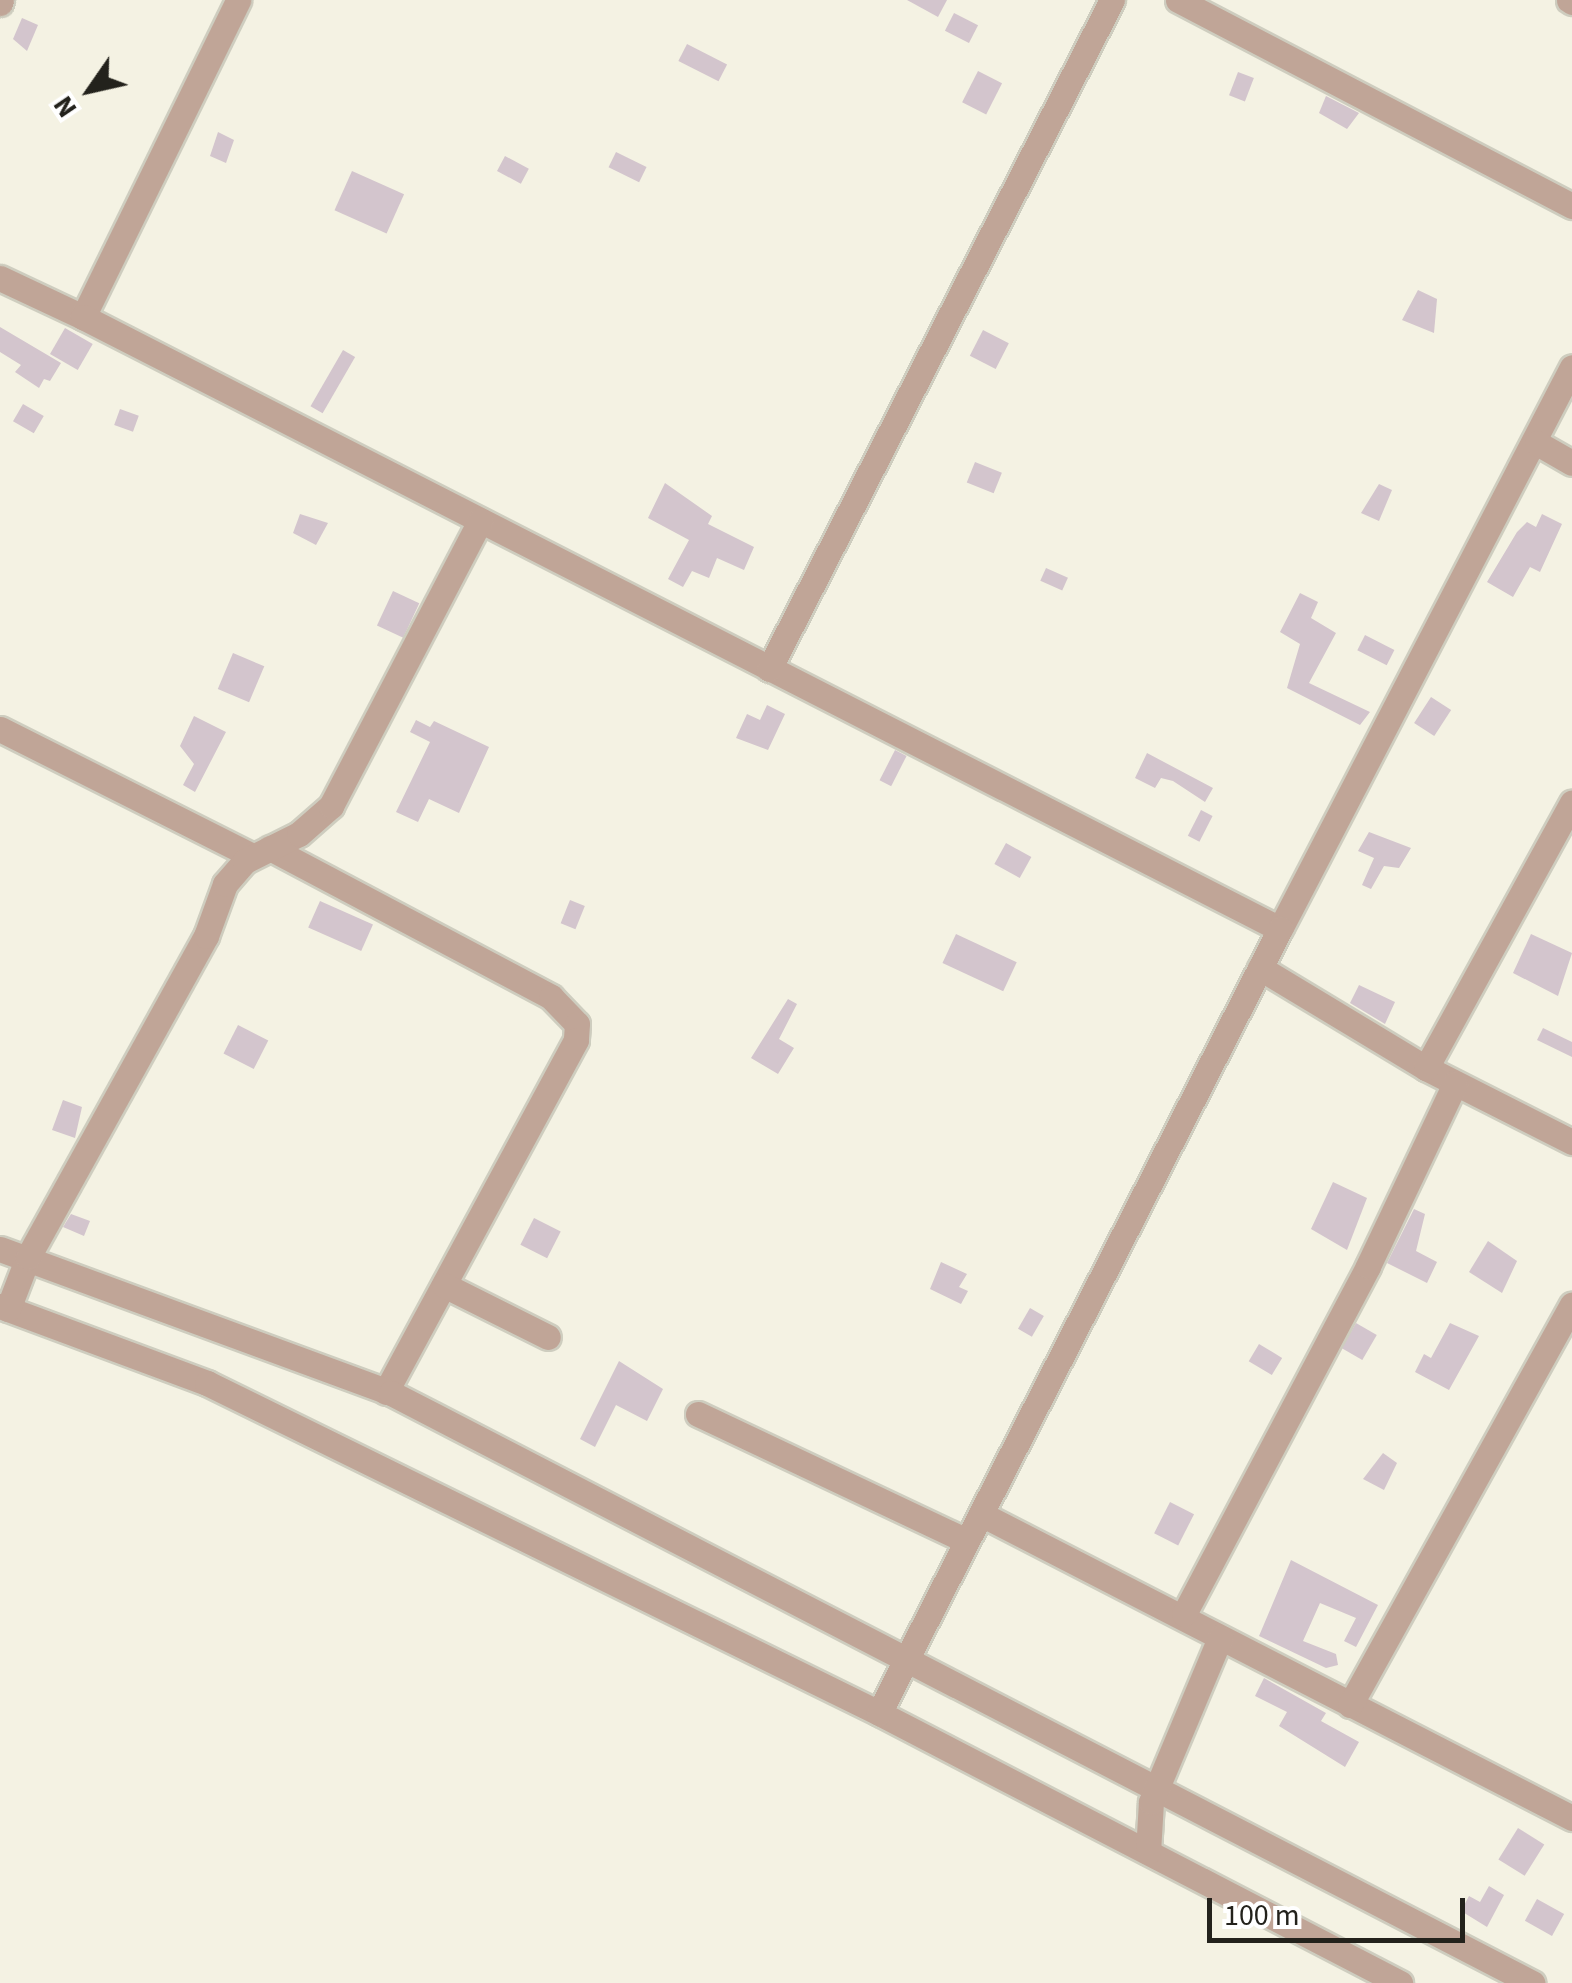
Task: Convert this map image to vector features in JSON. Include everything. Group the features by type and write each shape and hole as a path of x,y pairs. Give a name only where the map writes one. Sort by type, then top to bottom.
{"street":[{"path":"83,317 238,0"},
{"path":"770,669 1112,0"},
{"path":"1178,0 1572,206"},
{"path":"0,278 1280,929"},
{"path":"879,1713 908,1663 1280,929 1537,443 1572,367"},
{"path":"1537,443 1572,463"},
{"path":"480,521 331,806 299,834 262,852 225,884 202,942 4,1307 207,1383 879,1713 1400,1983"},
{"path":"0,729 262,852 551,997 577,1024 576,1040 386,1392"},
{"path":"1426,1068 1572,802"},
{"path":"1260,968 1426,1068 1572,1142"},
{"path":"1184,1614 1368,1266 1455,1084"},
{"path":"0,1249 222,1336 386,1392 1532,1983"},
{"path":"444,1285 548,1336"},
{"path":"1350,1705 1572,1304"},
{"path":"698,1414 967,1541"},
{"path":"981,1514 1184,1614 1220,1638 1572,1818"},
{"path":"1148,1852 1156,1787 1220,1638"}],"building":[{"path":"907,0 947,0 938,17"},
{"path":"954,13 978,25 969,43 945,31"},
{"path":"22,18 38,25 27,51 13,39"},
{"path":"687,44 727,64 718,81 678,61"},
{"path":"978,71 1002,83 986,114 962,102"},
{"path":"1238,72 1254,78 1245,101 1229,95"},
{"path":"1326,96 1359,113 1347,129 1319,113"},
{"path":"218,132 234,140 226,163 210,156"},
{"path":"616,152 647,167 639,182 609,167"},
{"path":"505,156 529,169 521,184 497,171"},
{"path":"352,171 404,194 387,233 335,210"},
{"path":"1418,290 1437,299 1434,333 1402,320"},
{"path":"0,327 61,363 50,381 44,379 39,388 15,372 21,365 0,352"},
{"path":"65,328 93,344 78,370 50,354"},
{"path":"983,330 1009,343 996,369 970,356"},
{"path":"343,350 355,357 323,413 310,406"},
{"path":"23,404 44,416 34,433 13,421"},
{"path":"120,409 139,416 133,432 114,425"},
{"path":"975,462 1002,473 994,493 967,482"},
{"path":"665,483 712,516 708,524 754,547 744,570 717,558 709,578 692,571 683,587 668,579 689,540 648,518"},
{"path":"1379,484 1392,490 1379,521 1361,513"},
{"path":"300,514 328,523 316,545 293,533"},
{"path":"1542,514 1562,524 1540,572 1530,567 1513,597 1487,582 1517,532 1527,522 1536,527"},
{"path":"1046,568 1068,578 1062,591 1040,581"},
{"path":"393,591 419,603 403,638 377,625"},
{"path":"1300,593 1318,602 1311,618 1336,633 1309,683 1370,712 1360,725 1287,688 1300,644 1280,632"},
{"path":"1365,635 1394,650 1387,665 1357,650"},
{"path":"233,653 264,666 249,702 218,689"},
{"path":"1431,697 1451,710 1434,736 1414,723"},
{"path":"767,705 785,714 768,750 736,738 747,714 760,720"},
{"path":"194,716 226,732 195,792 183,785 194,764 180,746"},
{"path":"416,720 430,727 434,721 489,747 459,813 429,799 418,822 396,812 430,742 410,732"},
{"path":"895,750 907,756 891,786 880,780"},
{"path":"1147,753 1213,788 1205,802 1173,781 1161,778 1155,788 1135,778"},
{"path":"1201,810 1213,816 1199,842 1188,836"},
{"path":"1369,832 1411,848 1399,868 1384,866 1371,889 1362,885 1374,858 1358,851"},
{"path":"1006,843 1031,857 1020,878 994,864"},
{"path":"570,900 585,906 575,929 561,923"},
{"path":"320,901 373,925 361,951 308,927"},
{"path":"956,934 1017,962 1003,991 942,963"},
{"path":"1531,934 1572,953 1558,996 1513,973"},
{"path":"1359,985 1395,1002 1385,1024 1350,1003"},
{"path":"788,999 797,1004 779,1039 794,1048 778,1074 751,1058"},
{"path":"238,1025 268,1040 254,1069 223,1054"},
{"path":"1543,1028 1572,1042 1572,1057 1537,1040"},
{"path":"63,1100 82,1107 75,1138 52,1130"},
{"path":"1333,1182 1367,1198 1347,1250 1311,1229"},
{"path":"1414,1209 1425,1214 1416,1251 1437,1262 1427,1283 1387,1263"},
{"path":"71,1214 90,1221 84,1236 63,1227"},
{"path":"534,1218 561,1232 547,1258 520,1245"},
{"path":"1488,1241 1517,1261 1502,1293 1469,1272"},
{"path":"941,1262 967,1274 959,1287 968,1291 961,1304 930,1289"},
{"path":"1030,1308 1044,1316 1032,1337 1018,1329"},
{"path":"1356,1323 1377,1335 1362,1360 1342,1348"},
{"path":"1450,1323 1479,1336 1449,1390 1415,1372 1424,1354 1431,1358"},
{"path":"1259,1344 1282,1358 1272,1375 1249,1361"},
{"path":"619,1361 663,1389 647,1421 616,1405 595,1447 580,1439"},
{"path":"1383,1453 1397,1463 1384,1490 1363,1479"},
{"path":"1170,1502 1194,1514 1178,1545 1154,1533"},
{"path":"1291,1560 1378,1605 1356,1647 1344,1641 1356,1618 1320,1603 1303,1641 1336,1654 1338,1665 1326,1668 1259,1636"},
{"path":"1264,1678 1326,1713 1321,1721 1359,1742 1345,1767 1279,1726 1287,1712 1255,1696"},
{"path":"1518,1828 1544,1844 1525,1876 1498,1859"},
{"path":"1489,1886 1504,1895 1487,1927 1461,1911 1469,1896 1480,1902"},
{"path":"1537,1899 1564,1914 1552,1936 1525,1921"}]}
